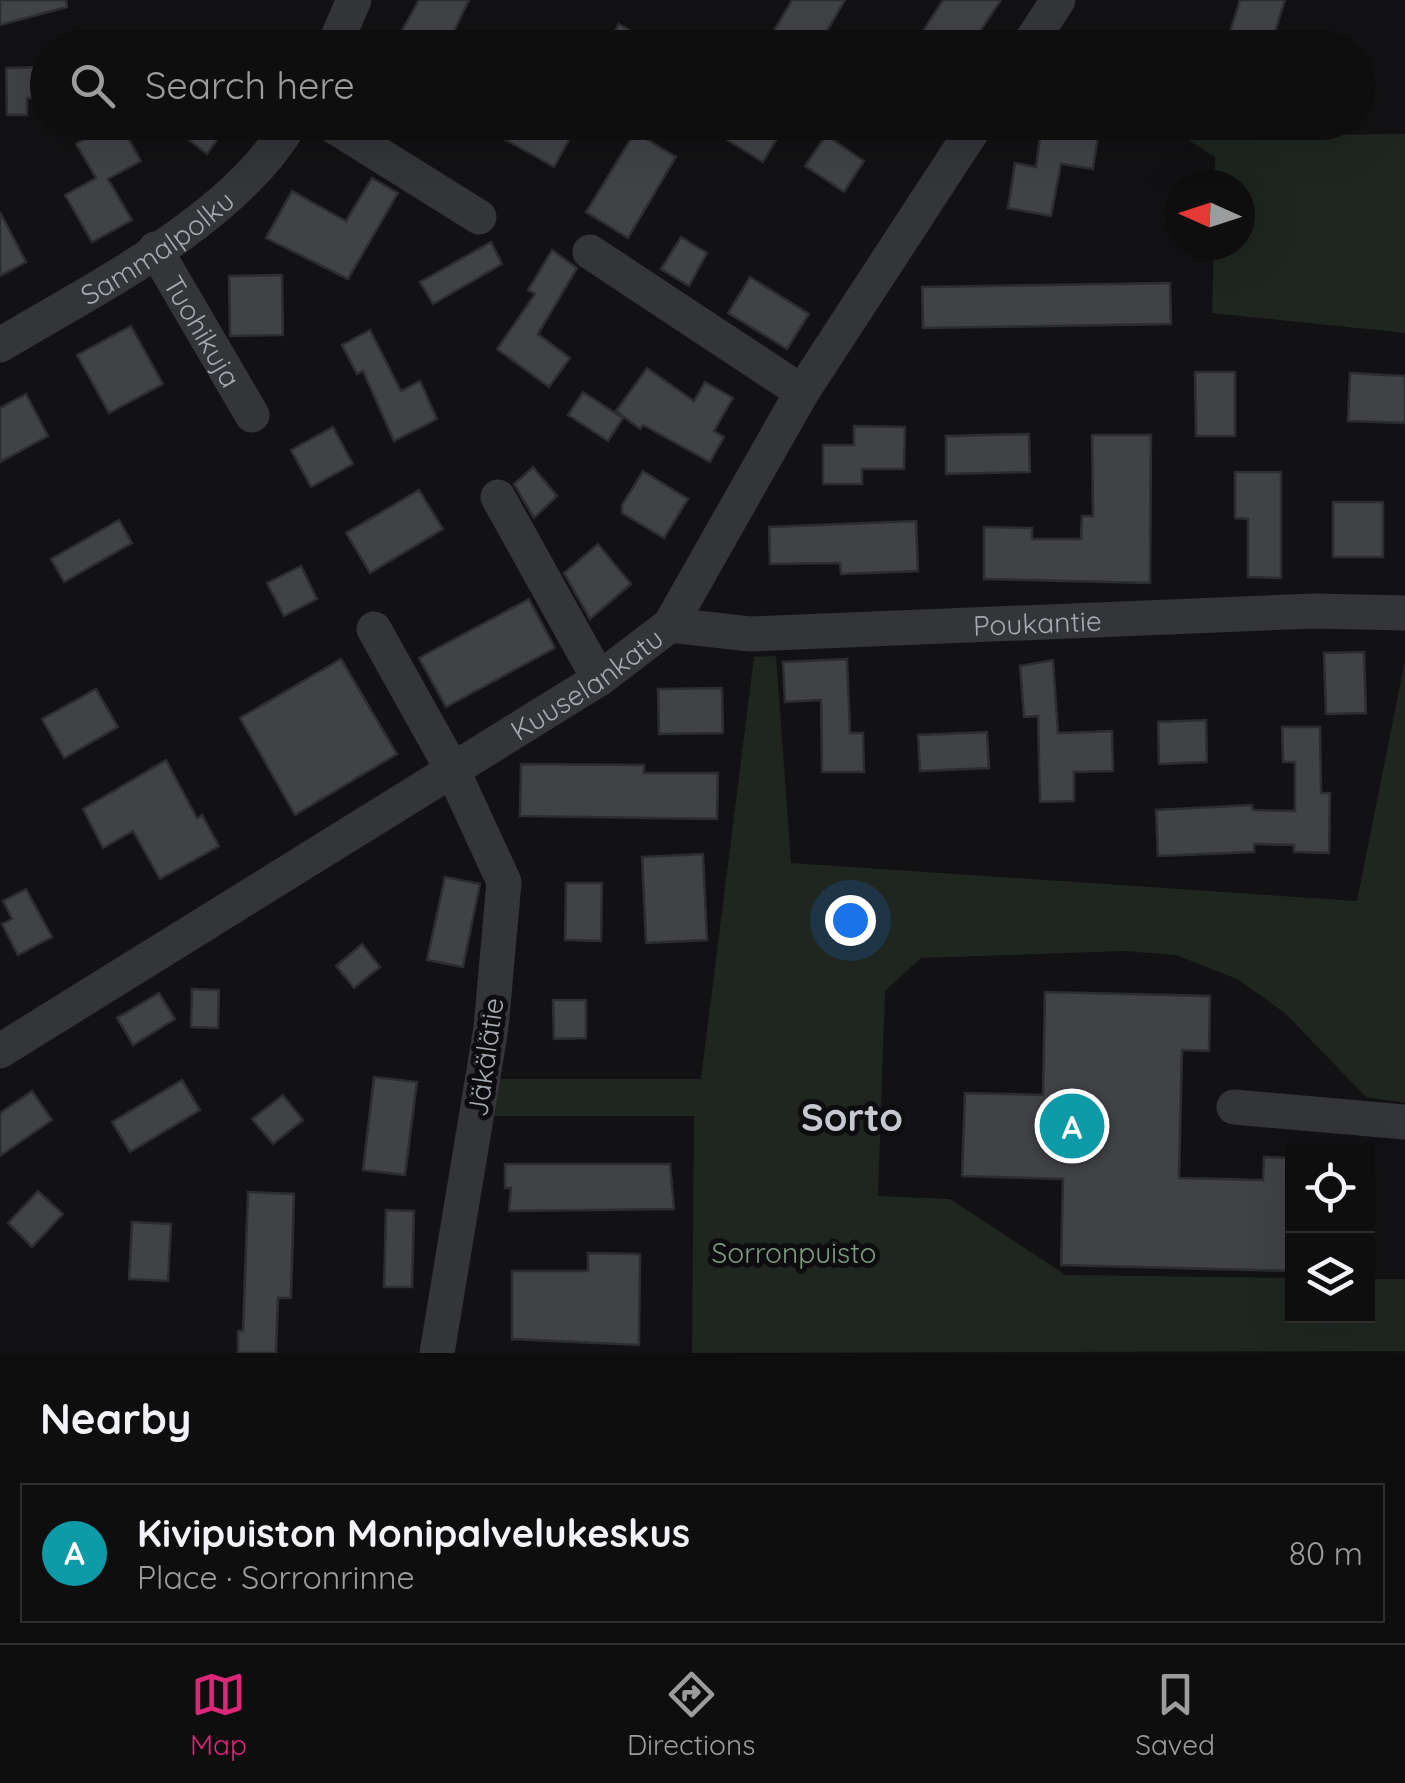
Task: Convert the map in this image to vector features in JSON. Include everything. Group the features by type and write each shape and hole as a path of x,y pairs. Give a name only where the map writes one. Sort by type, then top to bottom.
{"street":[{"path":"340,30 354,0"},
{"path":"1039,30 1058,0"},
{"name":"Sammalpolku","path":"0,345 217,209 274,154 281,140"},
{"path":"356,140 479,217"},
{"name":"Kuuselankatu","path":"0,1051 599,679 670,624 802,392 966,140"},
{"name":"Tuohikuja","path":"154,249 252,416"},
{"path":"590,252 802,392"},
{"path":"498,497 599,679"},
{"name":"Poukantie","path":"670,624 750,634 1315,611 1405,613"},
{"name":"Jäkälätie","path":"374,629 452,769 504,882 491,1028 438,1353"},
{"path":"1234,1107 1405,1122"}],"green space":[{"path":"1375,134 1405,134 1405,333 1212,313 1214,260 1255,260 1255,170 1215,170 1215,157 1188,140 1375,140"},
{"name":"Sorronpuisto","path":"776,656 791,863 1357,901 1405,660 1405,1103 1366,1097 1285,1013 1237,979 1176,955 1124,951 921,958 885,991 878,1196 950,1199 1066,1275 1285,1278 1285,1323 1375,1323 1375,1279 1405,1279 1405,1351 692,1353 694,1116 492,1116 498,1079 701,1079 754,657"}],"building":[{"path":"0,0 66,0 67,7 0,25"},
{"path":"419,0 469,0 455,30 402,30"},
{"path":"792,0 845,0 828,30 774,30"},
{"path":"943,0 1001,0 981,30 924,30"},
{"path":"1240,0 1285,0 1276,30 1231,30"},
{"path":"30,67 27,115 7,115 6,68"},
{"path":"83,140 129,140 141,161 108,179 132,220 92,242 65,195 96,178 76,144"},
{"path":"189,140 217,140 207,154"},
{"path":"506,140 569,140 554,167"},
{"path":"630,140 648,140 676,157 628,238 586,212"},
{"path":"727,140 776,140 763,162"},
{"path":"823,140 833,140 864,161 844,192 805,166"},
{"path":"1040,140 1097,140 1093,169 1061,164 1051,216 1008,208 1015,163 1036,167"},
{"path":"372,178 398,193 348,279 266,238 292,191 346,221"},
{"path":"0,212 26,262 0,276"},
{"path":"681,237 707,253 689,286 661,269"},
{"path":"491,242 502,264 433,304 420,282"},
{"path":"552,250 577,268 538,334 570,358 549,387 497,349 535,294 528,290"},
{"path":"282,275 283,335 230,336 229,276"},
{"path":"750,277 809,314 787,349 728,313"},
{"path":"1170,283 1171,324 923,328 922,287"},
{"path":"131,326 163,384 109,413 77,355"},
{"path":"370,330 401,391 420,381 437,419 394,441 363,371 357,374 342,345"},
{"path":"647,368 694,401 705,382 733,398 714,431 724,437 710,462 643,425 640,429 616,411"},
{"path":"1195,372 1235,372 1235,436 1196,436"},
{"path":"1350,373 1405,376 1405,423 1348,421"},
{"path":"583,392 623,418 608,441 568,415"},
{"path":"26,394 48,436 0,462 0,408"},
{"path":"854,426 905,427 904,469 862,469 862,484 823,484 823,445 854,445"},
{"path":"333,427 353,464 311,487 291,450"},
{"path":"1029,434 1030,472 946,474 946,436"},
{"path":"1092,435 1151,435 1150,583 984,579 984,527 1032,528 1032,539 1081,539 1082,516 1093,516"},
{"path":"533,467 557,496 534,518 514,484"},
{"path":"643,471 688,499 664,538 622,513 622,505"},
{"path":"1235,472 1281,472 1281,578 1248,577 1248,519 1235,518"},
{"path":"419,490 443,529 370,573 346,533"},
{"path":"1333,502 1383,502 1383,557 1333,557"},
{"path":"119,520 132,543 64,582 51,559"},
{"path":"916,521 918,571 841,574 840,563 770,564 769,527"},
{"path":"598,544 631,584 590,619 564,573"},
{"path":"301,566 317,599 284,616 267,583"},
{"path":"529,599 555,648 446,707 419,658"},
{"path":"1364,652 1366,713 1326,714 1324,653"},
{"path":"341,659 397,754 295,815 240,718"},
{"path":"847,659 850,733 863,733 864,772 822,772 821,700 785,702 783,662"},
{"path":"1053,660 1058,733 1112,731 1113,771 1074,772 1074,801 1040,802 1038,716 1024,717 1020,666"},
{"path":"722,688 723,733 659,734 658,689"},
{"path":"96,689 118,727 64,758 42,719"},
{"path":"1206,720 1207,762 1159,764 1158,722"},
{"path":"1282,727 1320,727 1321,793 1330,793 1329,853 1294,852 1294,845 1254,844 1254,852 1158,856 1156,810 1252,805 1253,810 1295,811 1295,762 1283,762"},
{"path":"987,732 989,768 920,771 918,735"},
{"path":"166,760 197,818 202,815 219,846 160,879 133,831 103,848 83,809"},
{"path":"521,764 644,765 644,773 718,773 717,819 520,816"},
{"path":"703,854 707,940 646,943 642,857"},
{"path":"445,877 480,884 463,967 427,960"},
{"path":"566,883 602,883 601,941 565,940"},
{"path":"26,889 52,937 18,955 2,924 12,919 3,901"},
{"path":"362,944 380,967 354,988 336,966"},
{"path":"192,989 219,990 218,1028 191,1027"},
{"path":"1045,992 1210,996 1209,1051 1182,1050 1179,1178 1263,1180 1264,1157 1285,1158 1285,1271 1061,1265 1063,1179 962,1176 965,1093 1043,1095"},
{"path":"159,993 175,1019 133,1045 117,1018"},
{"path":"553,1000 586,1000 586,1038 554,1039"},
{"path":"374,1077 417,1082 405,1175 363,1170"},
{"path":"182,1080 200,1110 130,1152 112,1122"},
{"path":"32,1091 52,1120 0,1156 0,1113"},
{"path":"283,1095 303,1120 273,1144 252,1119"},
{"path":"505,1164 670,1164 674,1209 509,1211 511,1188 505,1188"},
{"path":"38,1191 63,1214 32,1247 8,1223"},
{"path":"248,1192 294,1194 291,1298 278,1298 276,1353 238,1353 238,1331 243,1331"},
{"path":"386,1210 414,1211 412,1287 384,1287"},
{"path":"132,1222 171,1224 168,1281 129,1279"},
{"path":"588,1253 640,1254 639,1345 512,1339 512,1271 588,1271"}],"place":[{"name":"Kivipuiston Monipalvelukeskus","path":"1072,1126"}],"district":[{"name":"Sorto","path":"852,1117"}]}
